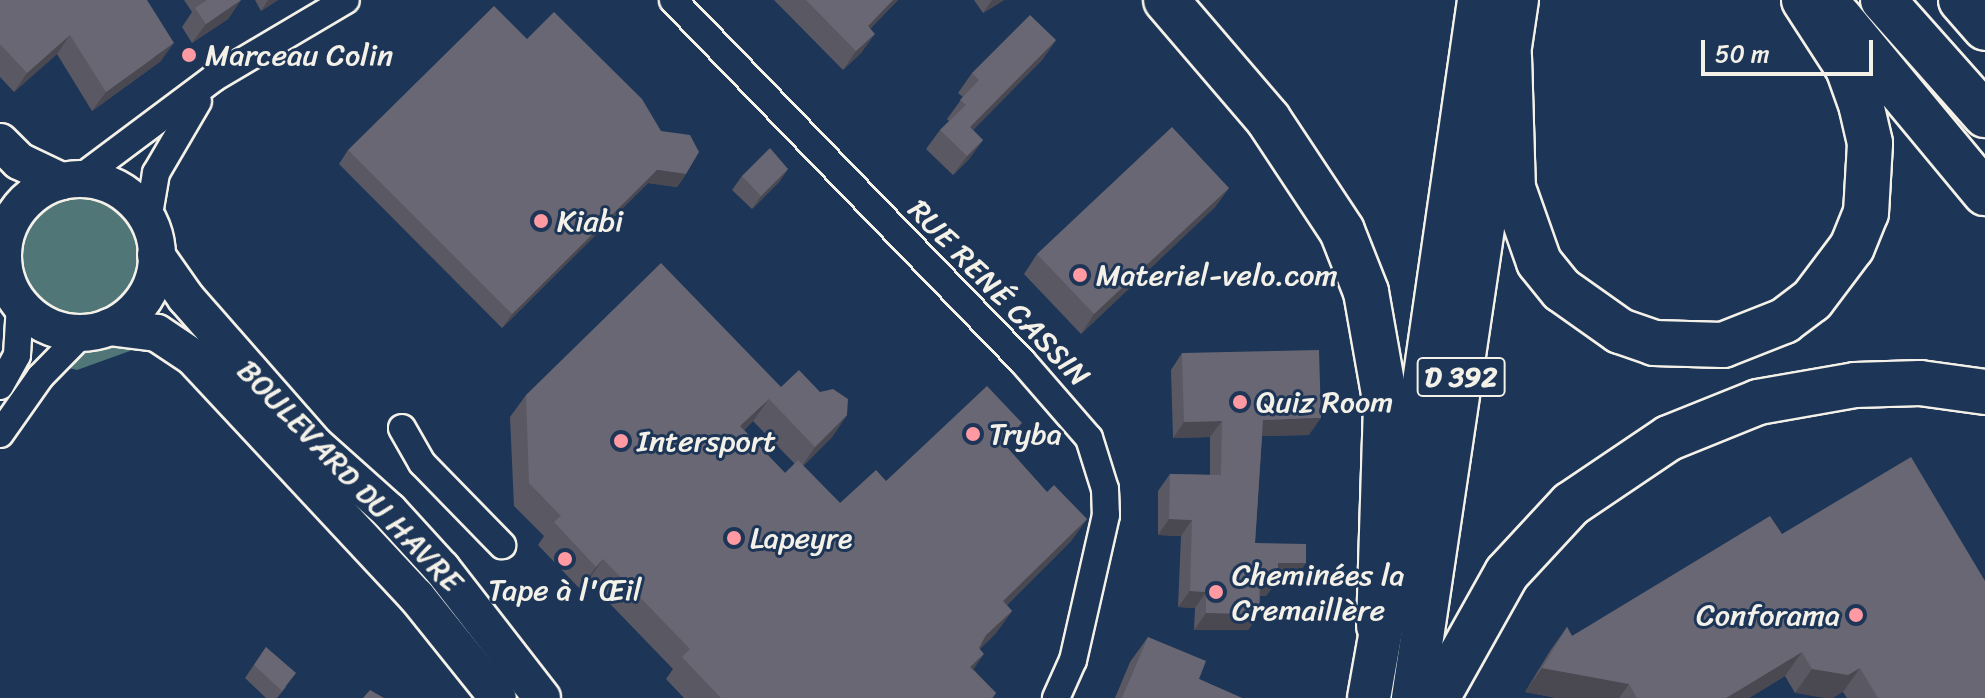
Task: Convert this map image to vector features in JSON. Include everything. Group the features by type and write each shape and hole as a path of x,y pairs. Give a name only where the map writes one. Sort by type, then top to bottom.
{"highway":[{"path":"1166,0 1268,119 1342,231 1366,292 1386,405 1379,626"},
{"path":"1509,56 1513,188 1539,262 1562,290 1620,331 1654,343 1723,345 1784,321 1812,300 1852,247 1866,213 1870,143 1862,107 1848,68 1804,0"},
{"path":"1819,0 1848,26 1985,193"},
{"path":"1883,0 1985,115"},
{"path":"1961,0 1985,28"},
{"path":"1437,698 1507,573 1571,504 1669,438 1758,402 1855,385 1920,383 1985,392"}],"main road":[{"name":"D 392","path":"1369,698 1379,626 1419,417 1479,0"},
{"name":"D 392","path":"1413,698 1517,0"},
{"path":"0,142 19,161 70,180 119,190 148,220 156,255 152,281 140,303 96,330 49,326 20,304 3,262 3,225 27,200 70,180"},
{"name":"BOULEVARD DU HAVRE","path":"156,255 186,298 315,445 389,511 442,569 542,698"},
{"name":"BOULEVARD DU HAVRE","path":"96,330 157,333 193,357 417,597 498,698"}],"street":[{"path":"70,180 214,78 346,0"},
{"name":"RUE RENÉ CASSIN","path":"673,0 1022,361 1089,438 1105,489 1106,515 1073,660 1056,698"},
{"path":"148,220 156,173 175,133 214,78"},
{"path":"0,386 17,355 20,304"},
{"path":"0,434 46,371 96,330"},
{"path":"402,428 422,463 502,545"}],"green space":[{"path":"80,191 104,196 124,209 137,229 142,253 137,277 124,297 104,310 80,315 56,310 36,297 23,277 18,253 23,229 36,209 56,196"},
{"path":"108,339 141,347 77,370 64,367 82,348"}],"building":[{"path":"0,0 147,0 174,43 106,92 70,35 27,73 0,44"},
{"path":"207,0 241,0 206,24 195,8"},
{"path":"806,0 893,0 868,26 875,34 856,51"},
{"path":"494,6 527,39 554,12 642,99 661,131 690,135 699,152 686,174 657,170 512,314 348,150"},
{"path":"1030,15 1056,40 970,127 983,140 967,156 940,130 966,105 960,100 979,80 972,73"},
{"path":"1172,127 1229,188 1094,314 1037,254"},
{"path":"770,148 788,169 761,196 742,176"},
{"path":"661,263 781,387 799,370 820,392 833,389 848,399 847,415 815,447 769,399 740,426 785,473 798,460 840,503 876,470 886,481 987,386 1022,423 1002,442 1047,492 1054,485 1087,519 1003,601 1012,611 986,635 979,648 984,654 970,667 996,693 991,698 721,698 682,657 690,649 603,559 596,567 554,522 561,516 529,483 526,395"},
{"path":"1319,350 1321,418 1263,420 1255,543 1306,544 1306,563 1278,563 1278,580 1260,579 1259,614 1206,613 1206,592 1190,591 1192,520 1169,519 1170,474 1221,475 1222,421 1184,422 1182,353"},
{"path":"1911,457 1985,581 1985,698 1878,698 1860,668 1848,675 1812,669 1802,652 1726,698 1637,698 1629,684 1542,668 1567,627 1572,636 1770,516 1782,534"},
{"path":"1148,637 1206,661 1199,679 1242,698 1122,698"},
{"path":"266,647 296,673 282,691 254,665"},
{"path":"370,690 384,698 363,698"}],"place":[{"name":"Marceau Colin","path":"189,55"},
{"name":"Kiabi","path":"541,221"},
{"name":"Materiel-velo.com","path":"1080,275"},
{"name":"Quiz Room","path":"1240,402"},
{"name":"Tryba","path":"973,434"},
{"name":"Intersport","path":"621,441"},
{"name":"Lapeyre","path":"734,538"},
{"name":"Tape à l'Œil","path":"565,559"},
{"name":"Cheminées la Cremaillère","path":"1216,592"},
{"name":"Conforama","path":"1856,615"}]}
